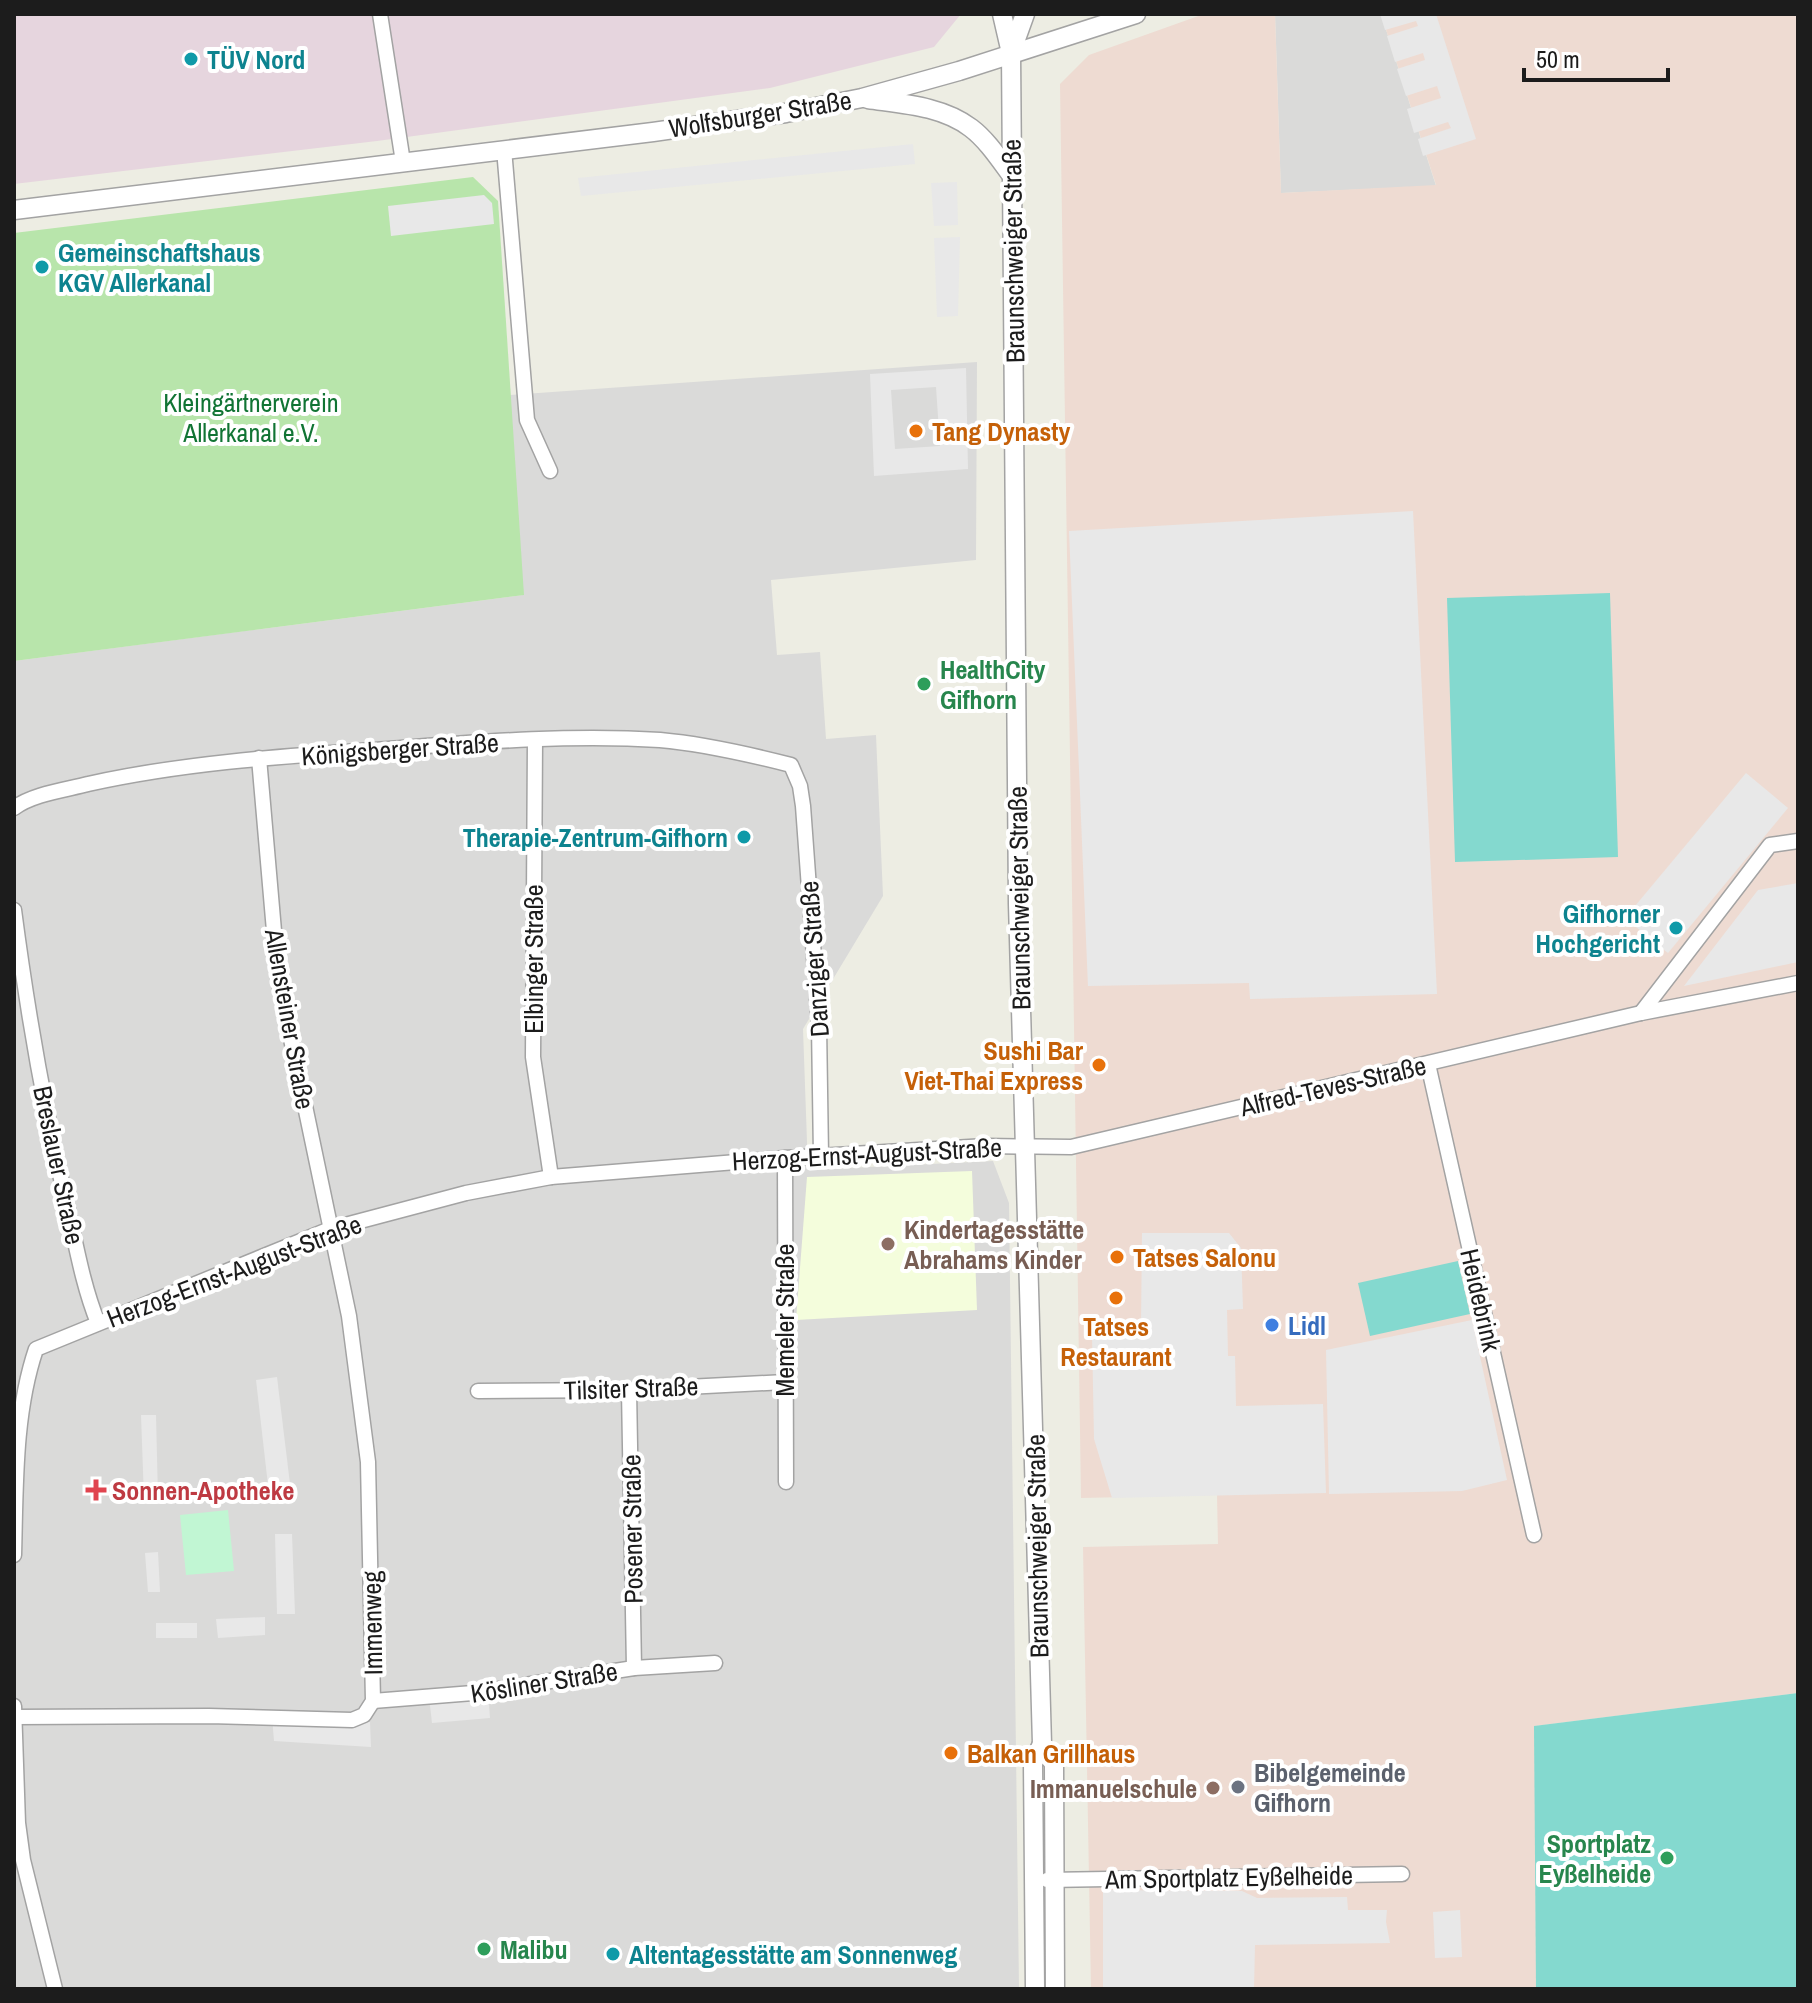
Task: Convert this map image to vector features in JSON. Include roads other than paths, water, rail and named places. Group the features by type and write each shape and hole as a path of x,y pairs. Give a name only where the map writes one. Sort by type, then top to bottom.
{"street":[{"path":"380,14 403,162"},
{"name":"Braunschweiger Straße","path":"1002,14 1011,53 1018,904 1042,1744 1033,1763 1035,1989"},
{"name":"Braunschweiger Straße","path":"1011,53 1025,14"},
{"name":"Wolfsburger Straße","path":"14,210 786,113 862,98 959,71 1136,14"},
{"path":"862,98 914,105 944,113 971,127 1012,176"},
{"path":"504,149 527,420 550,471"},
{"name":"Königsberger Straße","path":"16,803 144,772 259,758 535,740 661,740 791,765"},
{"name":"Elbinger Straße","path":"535,740 533,1057 551,1177"},
{"name":"Allensteiner Straße","path":"259,758 278,977 330,1229"},
{"name":"Danziger Straße","path":"791,765 800,786 803,806 819,1025 821,1156"},
{"path":"1641,1013 1770,845 1798,841"},
{"name":"Breslauer Straße","path":"14,910 20,1004 86,1287 98,1323"},
{"name":"Alfred-Teves-Straße","path":"1024,1146 1071,1147 1641,1013 1798,983"},
{"name":"Heidebrink","path":"1428,1064 1534,1535"},
{"name":"Herzog-Ernst-August-Straße","path":"14,1555 15,1476 25,1380 36,1349 330,1229 466,1193 551,1177 785,1158 1024,1146"},
{"name":"Memeler Straße","path":"785,1158 786,1482"},
{"name":"Immenweg","path":"14,1717 209,1716 352,1720 364,1715 373,1701 368,1462 349,1316 330,1229"},
{"name":"Tilsiter Straße","path":"478,1391 629,1390 785,1382"},
{"name":"Posener Straße","path":"629,1390 634,1668"},
{"name":"Kösliner Straße","path":"373,1701 473,1693 634,1668 715,1663"},
{"path":"14,1706 18,1823 23,1860 55,1989"},
{"name":"Braunschweiger Straße","path":"1042,1744 1054,1764 1055,1989"},
{"name":"Am Sportplatz Eyßelheide","path":"1035,1881 1402,1874"}],"place":[{"name":"TÜV Nord","path":"191,59"},
{"name":"Gemeinschaftshaus KGV Allerkanal","path":"42,267"},
{"name":"Tang Dynasty","path":"916,431"},
{"name":"HealthCity Gifhorn","path":"924,684"},
{"name":"Therapie-Zentrum-Gifhorn","path":"744,837"},
{"name":"Gifhorner Hochgericht","path":"1676,928"},
{"name":"Sushi Bar Viet-Thai Express","path":"1099,1065"},
{"name":"Kindertagesstätte Abrahams Kinder","path":"888,1244"},
{"name":"Tatses Salonu","path":"1117,1257"},
{"name":"Tatses Restaurant","path":"1116,1298"},
{"name":"Lidl","path":"1272,1325"},
{"name":"Sonnen-Apotheke","path":"96,1490"},
{"name":"Balkan Grillhaus","path":"951,1753"},
{"name":"Bibelgemeinde Gifhorn","path":"1238,1787"},
{"name":"Immanuelschule","path":"1213,1788"},
{"name":"Sportplatz Eyßelheide","path":"1667,1858"},
{"name":"Malibu","path":"484,1949"},
{"name":"Altentagesstätte am Sonnenweg","path":"613,1954"}],"park label":[{"name":"Kleingärtnerverein Allerkanal e.V.","path":"251,417"}]}
